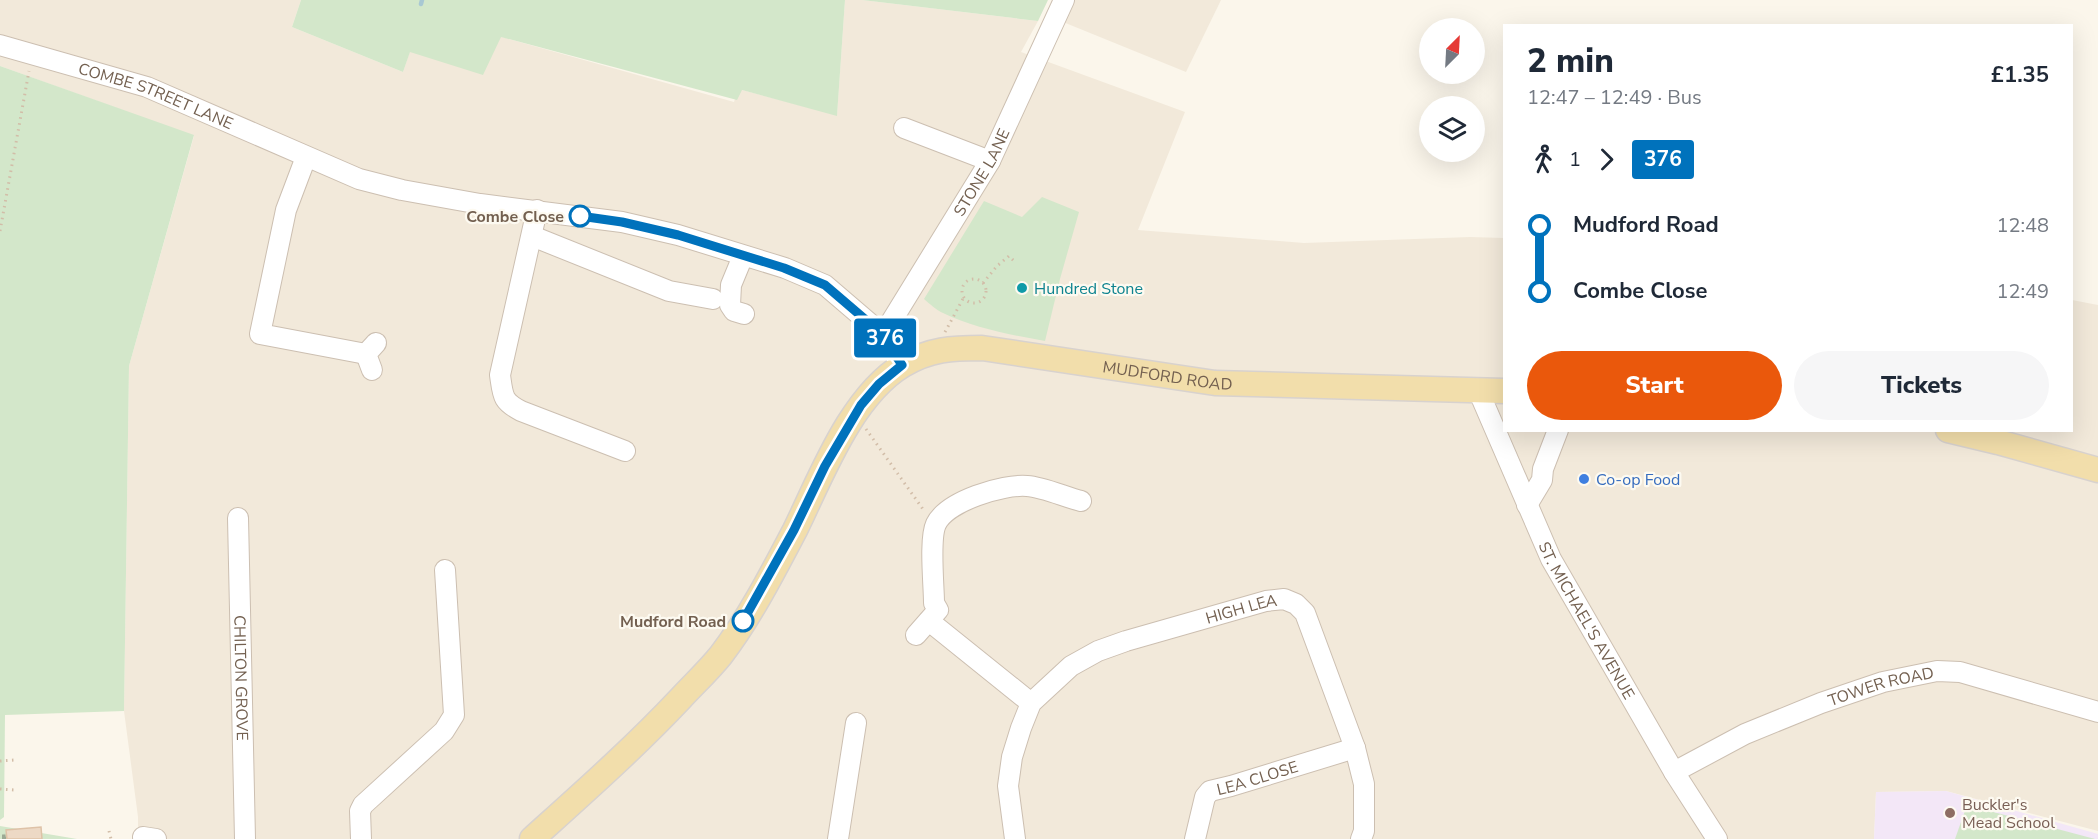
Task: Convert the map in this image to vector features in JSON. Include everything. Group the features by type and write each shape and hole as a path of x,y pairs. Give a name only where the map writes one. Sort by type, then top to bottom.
{"main road":[{"name":"MUDFORD ROAD","path":"532,839 635,746 718,658 761,591 825,466 855,414 879,384 902,365 948,348 982,348 1215,383 1503,391"},
{"path":"1956,432 2098,470"}],"street":[{"name":"STONE LANE","path":"881,333 891,321 990,161 1064,0"},
{"name":"COMBE STREET LANE","path":"0,45 147,87 359,179 402,190 480,204 537,210 633,225 678,235 784,268 825,285 881,333 902,365"},
{"path":"904,128 990,161"},
{"path":"306,157 286,210 260,334 371,356"},
{"path":"537,210 500,375 502,390 508,404 521,411 625,451"},
{"path":"532,236 669,291 713,299"},
{"path":"744,256 731,285 729,305 744,314"},
{"name":"ST. MICHAEL'S AVENUE","path":"1478,390 1551,559 1674,772 1717,839"},
{"path":"1527,505 1542,480 1543,470 1557,432"},
{"path":"1031,704 926,620 935,525 950,508 1000,489 1027,486 1081,501"},
{"name":"CHILTON GROVE","path":"238,518 244,839"},
{"path":"361,839 360,811 363,805 444,731 454,715 445,570"},
{"name":"HIGH LEA","path":"1015,839 1008,786 1012,757 1021,728 1031,704 1071,666 1098,651 1126,641 1239,608 1284,599 1296,604 1305,613 1355,748 1365,784 1364,831 1361,839"},
{"name":"TOWER ROAD","path":"1674,772 1745,734 1821,703 1883,682 1937,671 1959,672 2098,712"},
{"path":"838,839 856,723"},
{"name":"LEA CLOSE","path":"1195,839 1205,797 1210,791 1355,748"}],"path":[{"path":"0,231 32,54"},
{"path":"984,283 997,266 1009,256 1014,261"},
{"path":"992,262 997,266"},
{"path":"944,333 964,297 963,289 966,282 977,279 984,283 987,291 982,301 970,302 964,297"},
{"path":"855,414 935,525"},
{"path":"0,761 15,760"},
{"path":"0,789 15,790"},
{"path":"109,831 111,839"}],"shaded area":[{"path":"0,0 301,0 292,27 403,72 410,51 495,35 734,102 738,89 837,115 845,0 862,0 1038,21 1021,52 1185,112 1138,230 1304,243 1470,237 1503,238 1503,432 2073,432 2073,300 2098,305 2098,831 1946,791 1876,792 1874,839 138,839 138,817 124,711 129,366 194,136 0,66"},
{"path":"1074,0 1221,0 1186,72 1063,22"},
{"name":"Buckler's Mead School","path":"1946,791 2098,834 2098,839 1874,839 1876,792"}],"green space":[{"path":"301,0 845,0 837,116 742,90 737,100 501,37 483,75 410,52 403,72 292,27"},
{"path":"862,0 1048,0 1038,21"},
{"path":"0,66 194,135 129,366 124,711 5,715 4,817 0,820"},
{"path":"1042,197 1079,212 1045,341 967,323 940,312 924,299 984,201 1022,217"},
{"path":"1967,805 2095,839 1955,839"},
{"path":"0,826 77,839 0,839"}],"building":[{"path":"41,827 42,839 7,839 6,830"}],"waterway":[{"path":"421,4 422,0"}],"bus line":[{"name":"376","path":"580,216 622,222 678,235 784,268 825,285 881,333 902,365 879,384 861,405 825,466 794,530 743,621"}],"place":[{"name":"Combe Close","path":"580,216"},
{"name":"Hundred Stone","path":"1022,288"},
{"name":"Co-op Food","path":"1584,479"},
{"name":"Mudford Road","path":"743,621"},
{"name":"Buckler's Mead School","path":"1950,813"}]}
